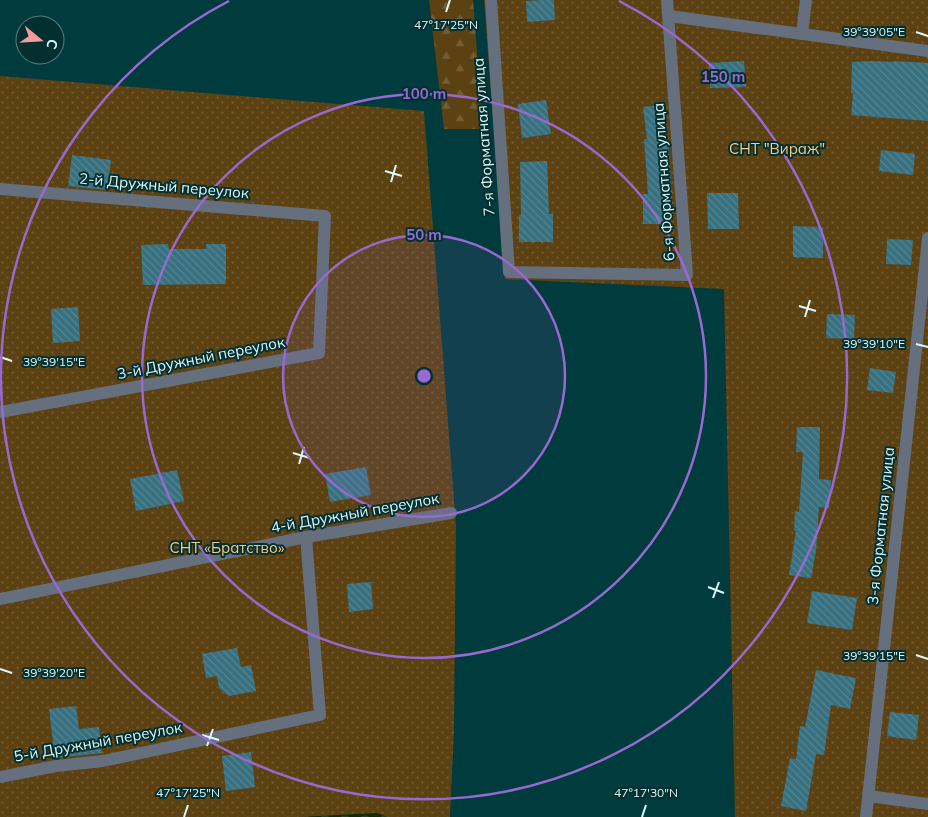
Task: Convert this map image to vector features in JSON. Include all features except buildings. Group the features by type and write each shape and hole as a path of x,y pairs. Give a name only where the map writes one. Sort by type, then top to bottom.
{"lane":[{"name":"7-я Форматная улица","path":"491,0 509,272"},
{"name":"6-я Форматная улица","path":"509,272 687,275 668,0"},
{"path":"802,34 806,0"},
{"path":"668,16 928,51"},
{"name":"2-й Дружный переулок","path":"0,189 324,216 319,353"},
{"name":"3-я Форматная улица","path":"866,817 928,238"},
{"name":"3-й Дружный переулок","path":"0,412 319,353"},
{"name":"4-й Дружный переулок","path":"0,599 306,537 451,513"},
{"name":"5-й Дружный переулок","path":"0,777 56,766 103,761 320,715 306,537"},
{"path":"869,796 928,804"}],"green space":[{"path":"429,0 473,0 483,129 444,129"},
{"name":"СНТ \"Вираж\"","path":"484,0 928,0 928,817 735,817 724,289 505,279"},
{"name":"СНТ «Братство»","path":"0,76 424,111 456,526 454,730 450,817 0,817"}],"water":[{"path":"377,813 388,817 299,817"}]}
